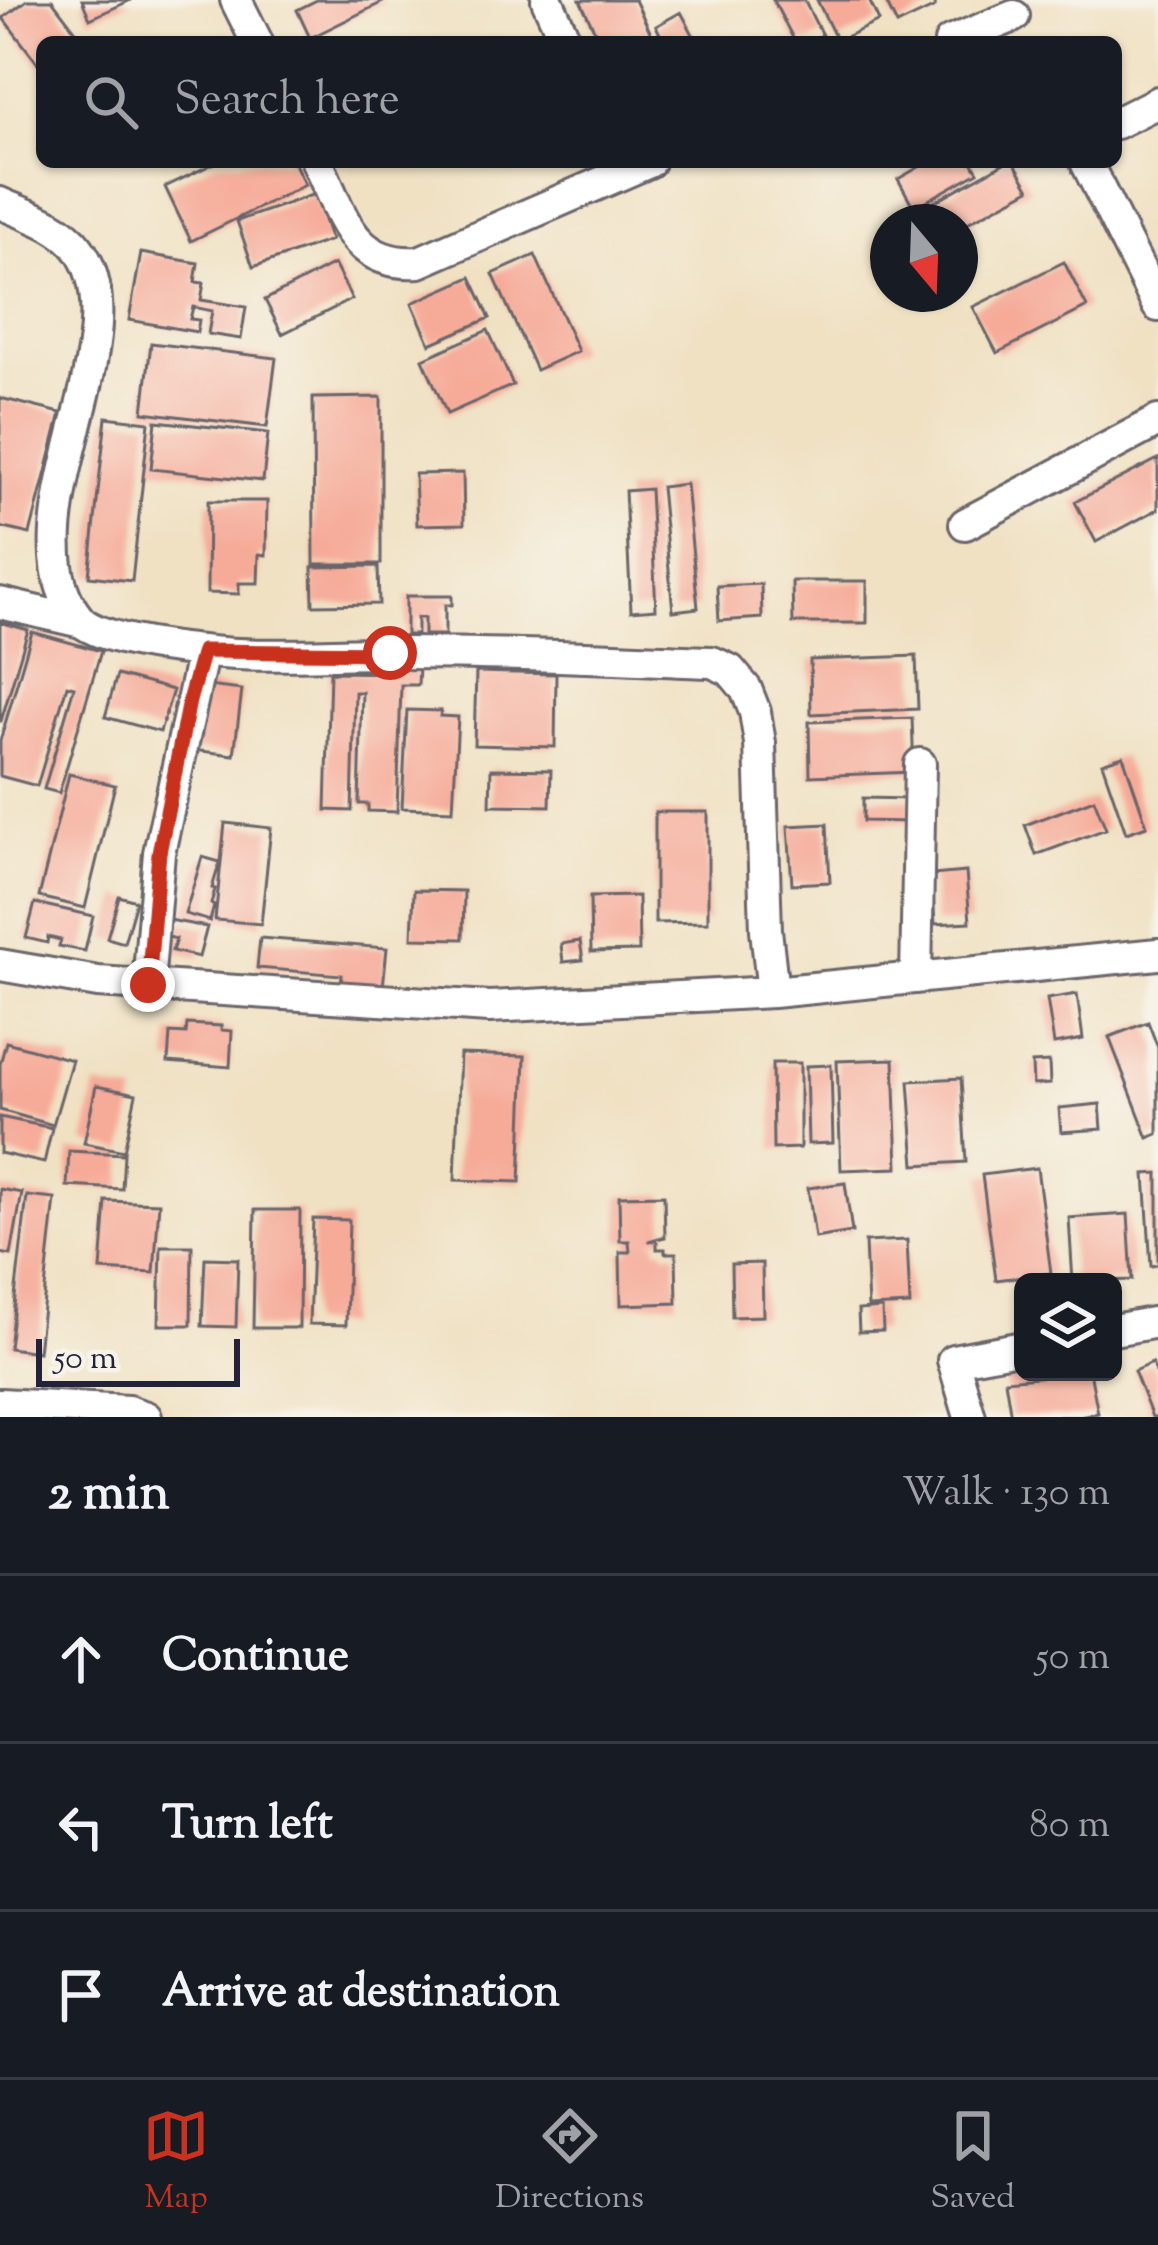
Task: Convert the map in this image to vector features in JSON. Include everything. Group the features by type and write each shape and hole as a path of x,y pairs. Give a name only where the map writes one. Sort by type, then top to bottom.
{"street":[{"path":"236,0 253,36"},
{"path":"548,0 563,36"},
{"path":"967,36 1015,19"},
{"path":"1122,120 1158,102"},
{"path":"319,168 358,244 374,257 395,263 418,262 626,168"},
{"path":"1088,168 1158,306"},
{"path":"0,203 60,230 78,247 92,272 97,328 56,513 58,562 66,597 81,622"},
{"path":"965,524 1158,421"},
{"path":"0,603 81,622 100,633 203,651 671,660 712,662 730,670 746,689 760,743 766,930 773,992"},
{"path":"148,985 159,853 203,651"},
{"path":"916,978 920,764"},
{"path":"0,965 98,982 488,1007 773,992 1158,954"},
{"path":"1122,1328 1158,1322"},
{"path":"970,1417 952,1360 1014,1349"},
{"path":"0,1404 128,1411 146,1417"}],"building":[{"path":"27,0 52,0 79,36 36,36 36,61 3,18"},
{"path":"82,0 131,0 90,19"},
{"path":"317,0 387,0 314,36 309,36 297,10"},
{"path":"580,0 635,0 652,36 597,36"},
{"path":"773,0 804,0 822,35 792,36"},
{"path":"817,0 869,0 879,21 848,36 835,36"},
{"path":"885,0 932,0 935,7 897,25"},
{"path":"681,12 694,36 661,36 656,26"},
{"path":"205,168 297,168 305,185 191,241 165,187"},
{"path":"917,168 976,168 978,172 921,204 912,204 898,179"},
{"path":"995,168 1018,168 1030,189 978,217 978,204 930,204"},
{"path":"315,194 331,240 253,267 237,221"},
{"path":"141,253 198,263 195,282 204,283 201,300 246,307 241,339 208,334 212,311 193,307 190,319 199,320 197,332 129,320"},
{"path":"535,255 578,351 536,370 493,274"},
{"path":"1064,262 1087,307 997,353 976,312 978,305"},
{"path":"334,264 352,299 282,334 265,300"},
{"path":"471,277 490,318 430,344 412,303"},
{"path":"488,330 513,385 447,414 423,359"},
{"path":"151,343 276,358 267,427 143,412"},
{"path":"381,397 381,564 314,564 313,398"},
{"path":"0,398 61,413 30,534 0,527"},
{"path":"106,417 149,422 132,581 89,576"},
{"path":"156,421 268,433 263,481 151,469"},
{"path":"1158,459 1158,509 1096,542 1075,502"},
{"path":"463,473 464,524 417,525 415,474"},
{"path":"686,484 698,608 673,611 661,487"},
{"path":"650,489 656,609 631,611 625,491"},
{"path":"208,501 267,501 266,555 259,554 258,583 239,583 239,594 207,593"},
{"path":"378,566 379,604 313,605 312,567"},
{"path":"792,581 867,581 867,623 793,623"},
{"path":"761,584 762,618 719,621 717,586"},
{"path":"406,596 452,596 452,605 445,605 445,635 424,635 424,618 417,618 417,635 406,635"},
{"path":"0,622 28,630 1,721 0,721"},
{"path":"32,632 101,651 59,793 44,789 74,687 67,685 37,786 0,776 0,741"},
{"path":"916,656 918,709 811,714 810,660"},
{"path":"398,666 419,667 418,685 401,685 397,812 368,811 368,804 359,804 362,692 355,692 352,811 326,810 330,672 398,673"},
{"path":"476,672 556,674 555,747 474,745"},
{"path":"117,675 173,690 160,732 105,717"},
{"path":"199,685 242,690 234,755 192,750"},
{"path":"407,710 441,711 440,716 458,717 453,810 402,808"},
{"path":"912,718 914,772 810,776 809,722"},
{"path":"1123,756 1147,826 1126,833 1102,763"},
{"path":"491,769 551,770 550,806 490,805"},
{"path":"69,774 115,785 85,908 39,897"},
{"path":"863,798 911,799 911,822 863,821"},
{"path":"1094,799 1106,829 1036,855 1025,825"},
{"path":"655,812 708,812 708,922 655,923"},
{"path":"225,823 271,828 261,924 215,920"},
{"path":"827,824 830,882 792,884 788,826"},
{"path":"202,857 220,862 210,921 185,914"},
{"path":"966,872 970,922 935,924 932,875"},
{"path":"414,890 464,891 463,939 412,938"},
{"path":"119,896 136,901 124,943 107,938"},
{"path":"638,896 639,951 591,952 590,897"},
{"path":"35,903 93,916 85,951 59,946 61,940 48,937 47,943 26,938"},
{"path":"158,918 207,927 199,957 172,951 176,939 154,933"},
{"path":"260,938 387,948 383,987 341,984 342,975 257,968"},
{"path":"580,941 583,960 563,962 561,944"},
{"path":"1077,994 1083,1039 1054,1044 1047,999"},
{"path":"1148,1022 1158,1048 1158,1134 1148,1138 1109,1037"},
{"path":"187,1024 232,1031 230,1067 168,1062 170,1033 186,1034"},
{"path":"6,1042 72,1060 53,1125 0,1110 0,1064"},
{"path":"460,1054 525,1056 520,1182 455,1180"},
{"path":"894,1059 898,1168 841,1170 837,1061"},
{"path":"1049,1062 1050,1084 1033,1085 1032,1063"},
{"path":"772,1063 800,1063 800,1148 773,1149"},
{"path":"831,1065 833,1143 808,1144 806,1066"},
{"path":"961,1078 966,1162 915,1165 909,1081"},
{"path":"96,1086 136,1094 124,1151 84,1143"},
{"path":"1100,1104 1102,1129 1061,1132 1059,1108"},
{"path":"0,1117 52,1128 44,1163 0,1153"},
{"path":"69,1151 124,1154 122,1189 67,1186"},
{"path":"1037,1168 1051,1273 1014,1273 1014,1278 996,1280 982,1175"},
{"path":"1158,1173 1158,1265 1151,1266 1145,1174"},
{"path":"845,1183 852,1232 815,1238 808,1188"},
{"path":"0,1189 22,1193 11,1255 0,1253"},
{"path":"664,1195 665,1237 648,1241 657,1241 657,1249 665,1253 676,1253 677,1303 621,1305 620,1252 630,1252 629,1241 620,1241 619,1196"},
{"path":"27,1196 55,1199 38,1352 9,1348"},
{"path":"106,1201 159,1203 154,1273 101,1270"},
{"path":"255,1210 300,1210 299,1328 253,1328"},
{"path":"1128,1214 1132,1280 1122,1280 1122,1273 1072,1273 1069,1218"},
{"path":"313,1219 349,1220 346,1325 309,1324"},
{"path":"907,1240 910,1305 868,1307 865,1242"},
{"path":"161,1246 192,1246 191,1325 159,1325"},
{"path":"205,1258 238,1259 236,1327 202,1326"},
{"path":"762,1263 763,1316 732,1317 731,1264"},
{"path":"882,1308 883,1331 859,1332 858,1310"},
{"path":"1152,1363 1158,1378 1158,1417 1152,1417 1134,1371"},
{"path":"1005,1380 1092,1381 1098,1413 1011,1417"}],"route":[{"path":"148,985 159,853 203,651 390,653"}]}
